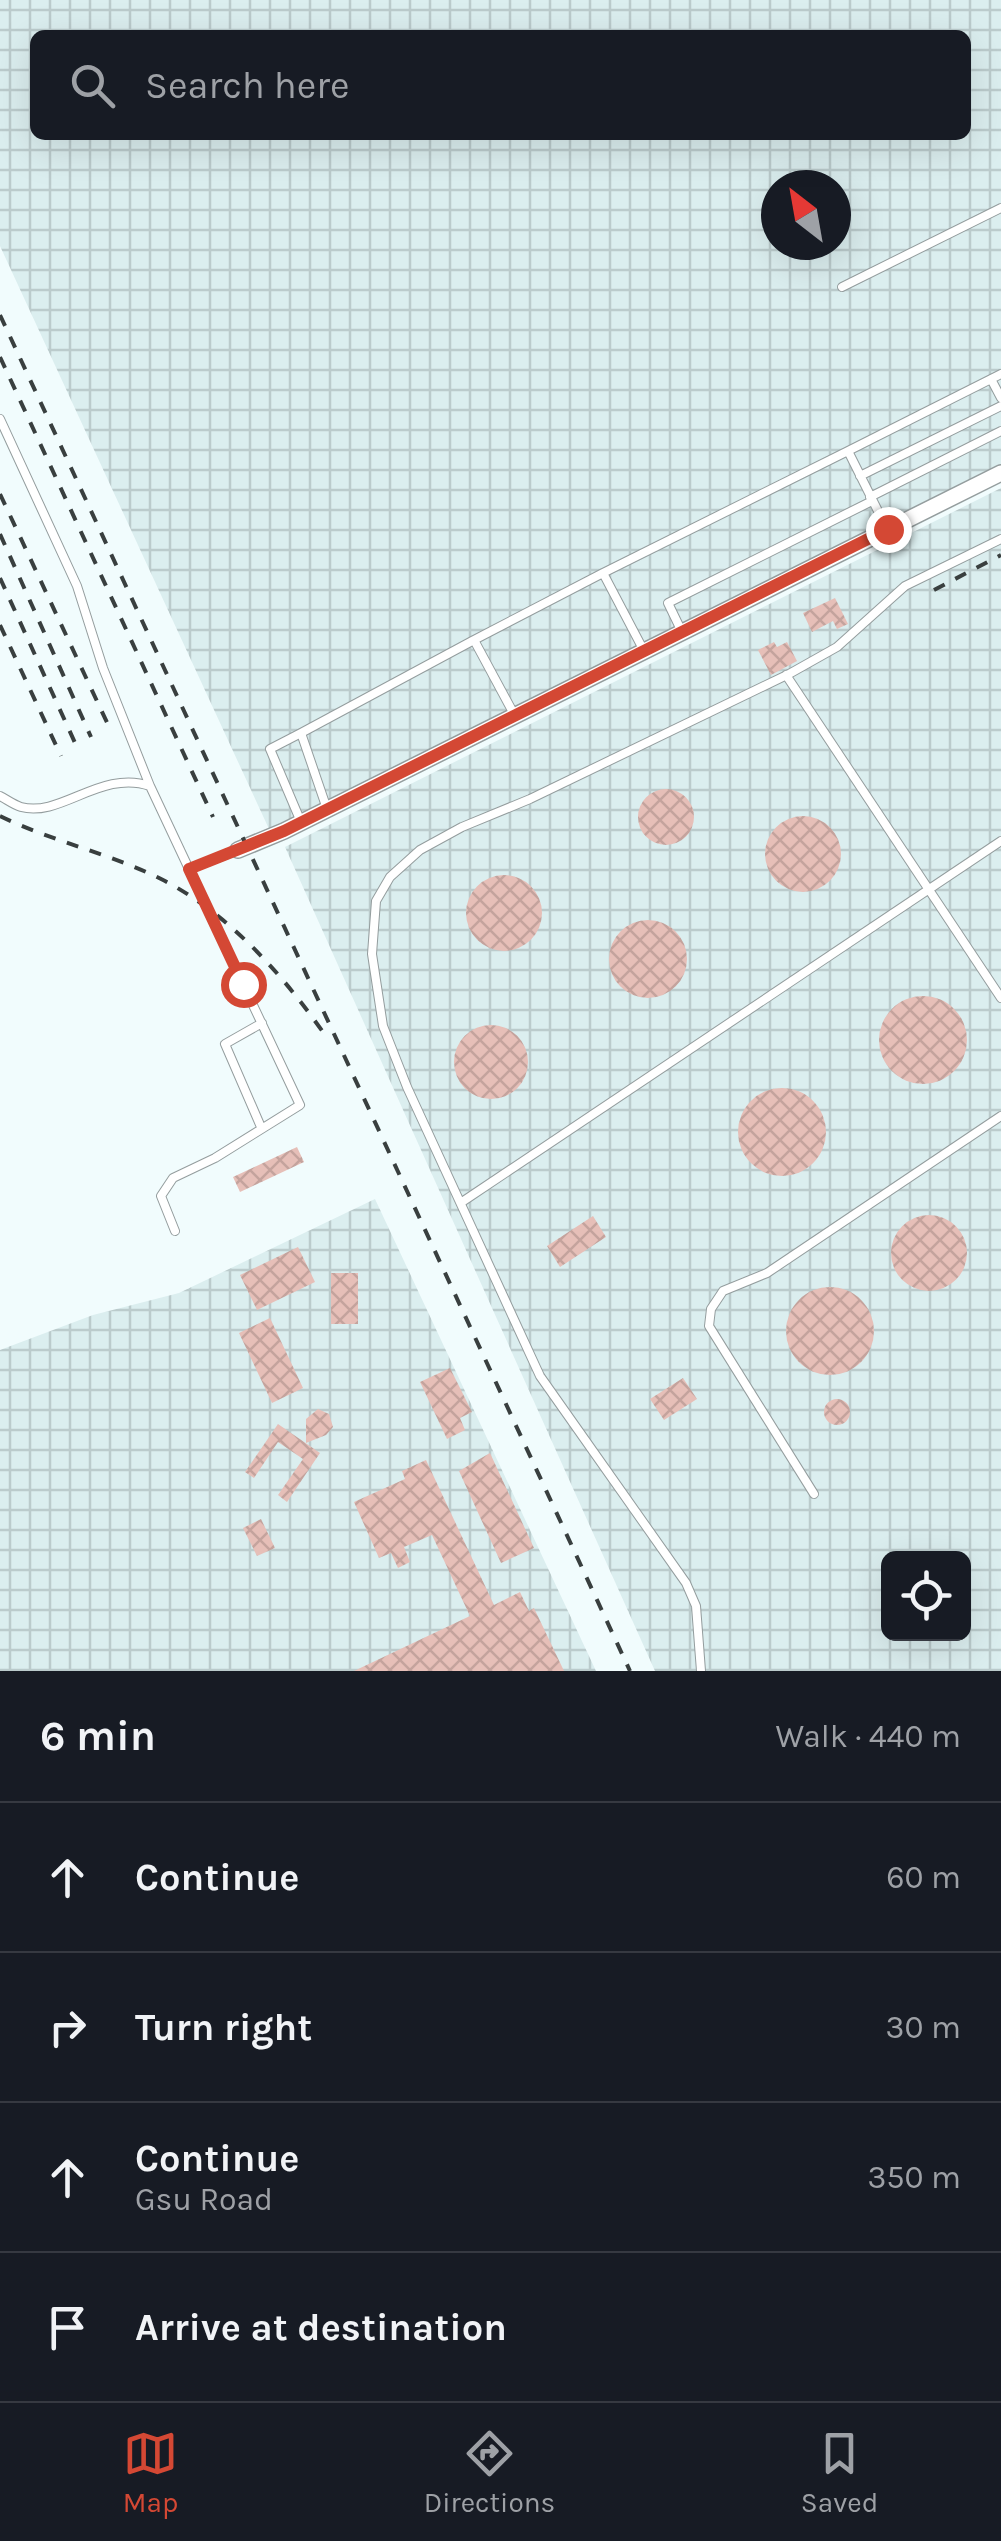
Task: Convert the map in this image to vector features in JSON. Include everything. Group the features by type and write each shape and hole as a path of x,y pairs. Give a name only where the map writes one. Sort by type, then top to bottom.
{"street":[{"path":"238,850 328,809 1001,473"}],"lane":[{"path":"842,288 1001,208"},
{"path":"300,822 270,749 603,573 1001,374"},
{"path":"991,379 1001,398"},
{"path":"860,476 1001,406"},
{"path":"0,419 76,586 103,668 150,786 300,1106 215,1158 173,1178 161,1196 175,1232"},
{"path":"682,632 668,603 1001,431"},
{"path":"846,452 888,529"},
{"path":"702,1671 696,1606 686,1583 540,1376 407,1087 383,1026 372,954 376,901 390,877 420,850 786,675 836,647 905,586 1001,539"},
{"path":"603,573 644,651"},
{"path":"474,640 514,716"},
{"path":"786,675 1001,998"},
{"path":"300,733 328,809"},
{"path":"0,796 22,807 43,808 106,784 134,781 150,786"},
{"path":"462,1202 1001,841"},
{"path":"189,869 238,850"},
{"path":"261,1127 224,1044 262,1023"},
{"path":"814,1494 709,1326 711,1310 724,1291 767,1273 1001,1116"}],"shaded area":[{"path":"0,0 1001,0 1001,465 269,829 0,246"},
{"path":"1001,488 1001,1671 655,1671 285,847"},
{"path":"375,1199 596,1671 0,1671 0,1350 93,1315 179,1293"}],"building":[{"path":"835,598 848,624 837,629 833,621 812,632 803,613"},
{"path":"774,642 777,647 787,642 797,661 771,675 758,650"},
{"path":"666,789 686,797 694,817 686,837 666,845 646,837 638,817 646,797"},
{"path":"803,816 830,827 841,854 830,881 803,892 776,881 765,854 776,827"},
{"path":"504,875 519,877 531,886 540,898 540,928 531,940 519,949 504,951 489,949 477,940 468,928 466,913 468,898 477,886 489,877"},
{"path":"648,920 663,923 675,932 684,944 684,974 675,986 663,995 648,998 633,995 621,986 612,974 609,959 612,944 621,932 633,923"},
{"path":"923,996 948,1003 960,1015 967,1040 960,1065 948,1077 923,1084 898,1077 886,1065 879,1040 886,1015 898,1003"},
{"path":"491,1025 505,1027 517,1036 526,1048 526,1076 517,1088 505,1097 491,1099 477,1097 465,1088 456,1076 454,1062 456,1048 465,1036 477,1027"},
{"path":"782,1088 807,1095 819,1107 826,1132 819,1157 807,1169 782,1176 757,1169 745,1157 738,1132 745,1107 757,1095"},
{"path":"297,1147 304,1162 240,1192 233,1177"},
{"path":"929,1215 956,1226 967,1253 956,1280 929,1291 902,1280 891,1253 902,1226"},
{"path":"593,1216 606,1237 560,1267 547,1246"},
{"path":"298,1247 315,1282 257,1310 240,1275"},
{"path":"331,1273 358,1273 358,1324 331,1324"},
{"path":"830,1287 861,1300 874,1331 861,1362 830,1375 799,1362 786,1331 799,1300"},
{"path":"270,1318 303,1388 272,1403 239,1333"},
{"path":"450,1368 472,1412 460,1418 465,1430 447,1439 420,1382"},
{"path":"683,1378 697,1399 664,1420 650,1399"},
{"path":"837,1399 847,1402 847,1422 837,1425 827,1422 824,1412 827,1402"},
{"path":"318,1409 329,1414 333,1427 326,1435 306,1443 306,1419"},
{"path":"278,1424 320,1453 287,1502 278,1495 303,1459 278,1442 254,1478 245,1472"},
{"path":"490,1453 534,1548 501,1563 459,1471"},
{"path":"426,1460 494,1605 520,1592 529,1611 534,1608 564,1671 354,1671 470,1616 432,1535 404,1547 410,1562 398,1568 391,1553 379,1558 354,1502 405,1479 402,1471"},
{"path":"261,1519 275,1548 257,1556 243,1528"}],"railway":[{"path":"0,315 630,1671"},
{"path":"0,357 213,817"},
{"path":"0,494 111,731"},
{"path":"0,534 91,737"},
{"path":"934,590 1001,555"},
{"path":"0,578 76,745"},
{"path":"0,625 61,756"},
{"path":"0,816 145,872 189,895 254,949 325,1035"}],"route":[{"path":"243,984 189,869 284,831 888,529"}]}
